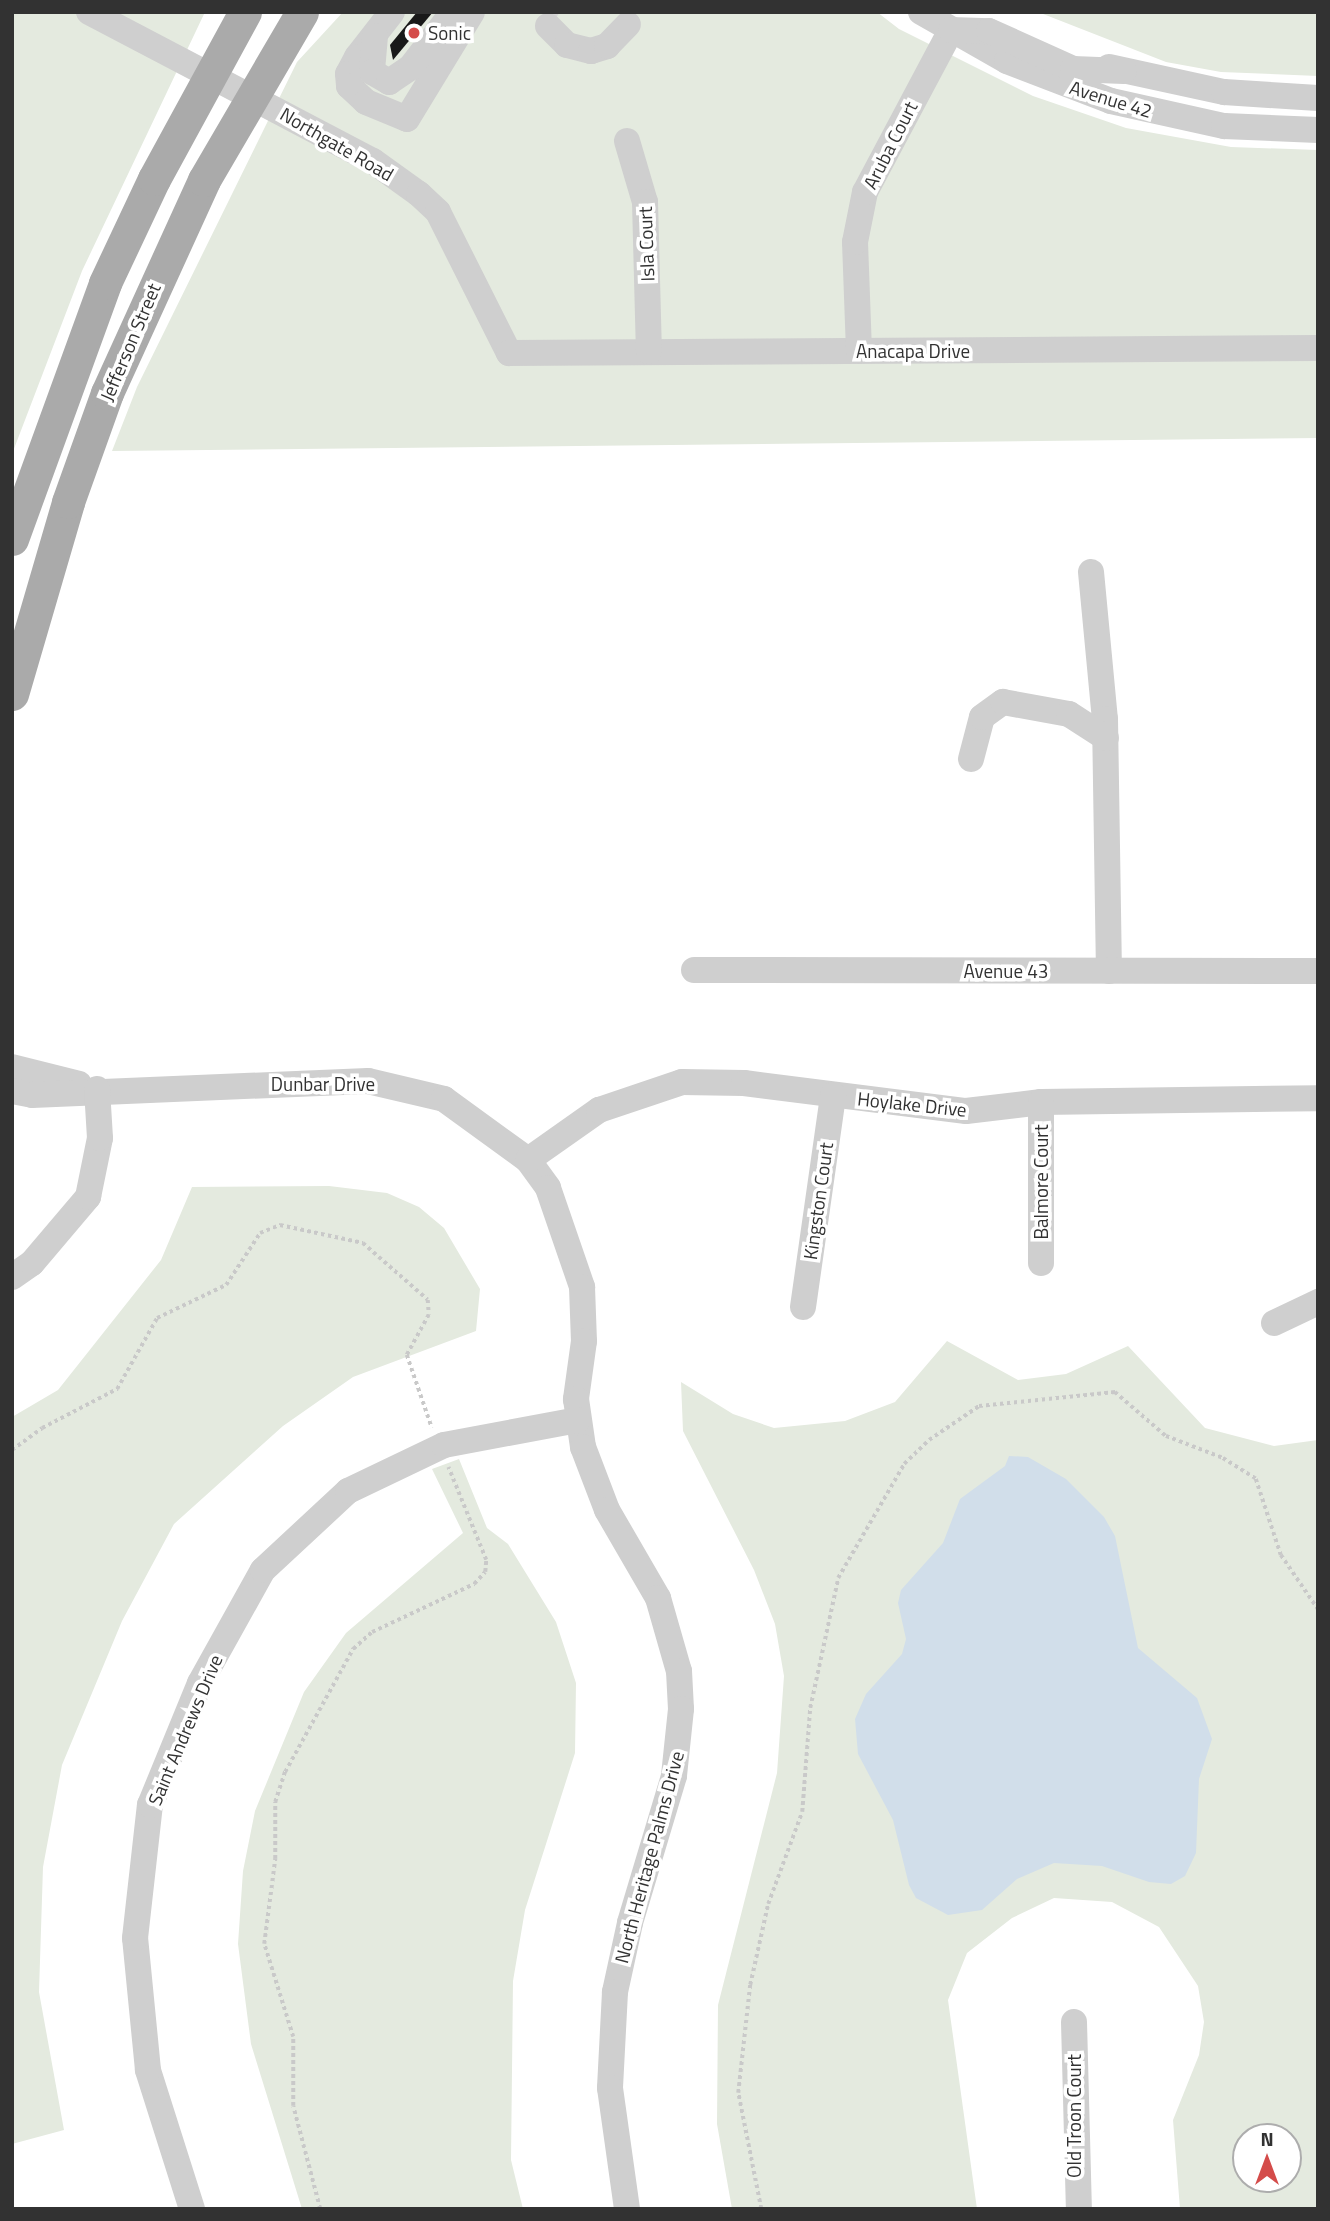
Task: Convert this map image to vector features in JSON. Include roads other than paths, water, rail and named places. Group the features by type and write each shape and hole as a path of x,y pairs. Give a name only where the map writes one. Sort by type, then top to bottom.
{"main road":[{"path":"12,538 105,283 209,75 246,12"},
{"path":"251,96 237,87 232,75 266,12"},
{"name":"Jefferson Street","path":"12,694 68,502 107,393 204,180 302,12"}],"street":[{"name":"Northgate Road","path":"89,12 373,161 438,212 509,353"},
{"path":"392,12 348,74 349,86 366,102 407,119 472,12"},
{"path":"375,34 372,72 389,82 411,67 453,12"},
{"name":"Avenue 42","path":"921,12 1035,74 1136,108 1224,126 1318,130"},
{"name":"Avenue 42","path":"986,12 1124,71 1224,92 1318,98"},
{"path":"544,17 581,48 599,50 628,24"},
{"path":"951,30 989,31 1073,69 1124,71"},
{"name":"Aruba Court","path":"859,351 855,242 865,192 951,30"},
{"name":"Isla Court","path":"627,141 646,202 649,351"},
{"name":"Anacapa Drive","path":"509,353 1318,348"},
{"path":"1091,572 1106,738 1109,971"},
{"path":"971,759 982,717 1003,702 1069,714 1106,738"},
{"name":"Avenue 43","path":"694,971 1318,971"},
{"name":"Dunbar Drive","path":"12,1067 97,1089"},
{"name":"Dunbar Drive","path":"12,1091 32,1095 97,1089 368,1081 444,1099 528,1160"},
{"name":"Hoylake Drive","path":"528,1160 599,1110 682,1082 744,1083 966,1111 1041,1102 1318,1098"},
{"path":"12,1277 32,1263 88,1197 100,1138 97,1089"},
{"name":"Kingston Court","path":"803,1307 833,1095"},
{"name":"Balmore Court","path":"1041,1102 1041,1263"},
{"name":"North Heritage Palms Drive","path":"528,1160 560,1213 582,1287 578,1420 607,1510 658,1598 679,1671 681,1709 674,1776 615,1993 610,2088 627,2209"},
{"path":"1274,1323 1318,1302"},
{"name":"Saint Andrews Drive","path":"192,2209 148,2070 135,1938 149,1805 200,1683 263,1570 348,1491 440,1447 578,1420"},
{"name":"Old Troon Court","path":"1074,2022 1079,2209"}],"place":[{"name":"Sonic","path":"414,33"}]}
